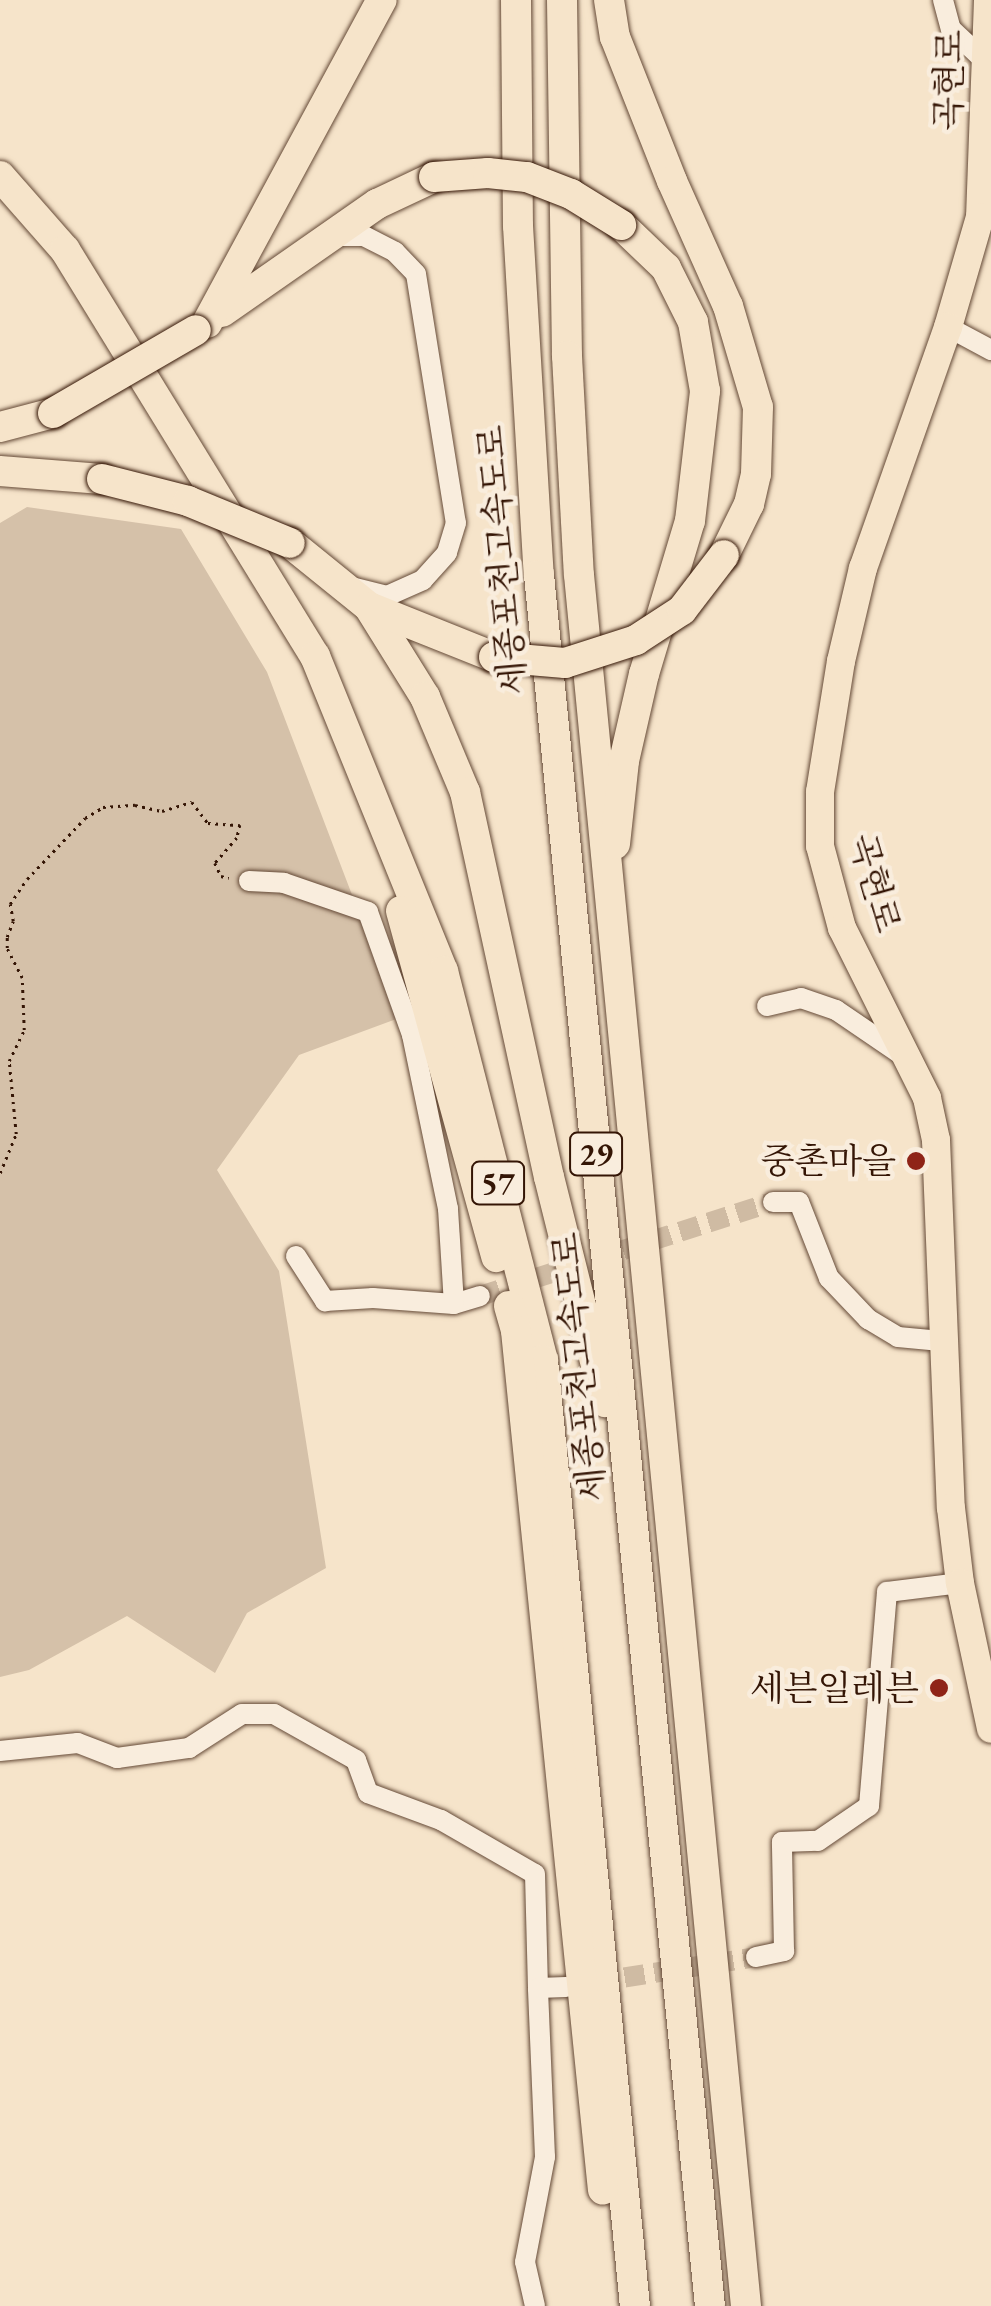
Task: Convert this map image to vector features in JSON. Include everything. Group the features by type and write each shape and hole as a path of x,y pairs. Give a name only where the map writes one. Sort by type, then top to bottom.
{"highway":[{"path":"202,326 355,58 382,0"},
{"name":"세종포천고속도로","path":"516,0 518,207 537,557 710,2306"},
{"name":"29","path":"562,0 561,150 572,474 617,982 746,2306"},
{"path":"1,471 102,479 188,501 290,543 369,607 494,657 565,664 636,640 682,610 724,556 749,504 756,474 758,408 728,306 672,181 616,37 609,0"},
{"path":"1,427 53,412 202,326 376,204 434,178 488,174 527,177 571,194 621,225 666,268 694,322 704,391 690,521 644,674 624,761 615,842 617,982"},
{"name":"57","path":"0,176 65,250 315,656 443,971 543,1360 635,2306"},
{"name":"57","path":"0,196 52,258 302,671 395,891 516,1330 614,2306"},
{"path":"369,607 425,697 465,792 549,1178 630,1499"}],"main road":[{"name":"곡현로","path":"988,0 980,217 948,327 863,568 841,661 820,792 820,846 842,928 928,1098 936,1140 944,1423 960,1583 991,1729"}],"street":[{"path":"943,0 951,29 987,64"},
{"path":"329,236 364,236 394,252 416,274 456,523 447,554 423,580 387,596 340,583"},
{"path":"948,327 991,350"},
{"path":"250,881 284,884 368,912 412,1035 448,1209 454,1304"},
{"path":"767,1006 801,998 836,1010 911,1060"},
{"path":"773,1202 798,1202 830,1278 868,1319 898,1336 941,1342"},
{"path":"296,1256 325,1301 374,1298 454,1304 480,1296"},
{"path":"756,1956 784,1950 782,1842 818,1840 869,1806 887,1592 960,1583"},
{"path":"0,1750 78,1743 118,1758 189,1748 242,1714 274,1714 356,1760 368,1793 441,1820 535,1874 544,2158 525,2262 535,2306"},
{"path":"538,1988 566,1987"}],"path":[{"path":"0,1173 16,1134 9,1060 24,1030 22,978 6,948 6,937 14,921 10,904 27,879 85,818 103,807 135,805 162,811 192,802 208,823 240,825 237,838 216,863 221,876 250,881"}],"shaded area":[{"path":"27,507 181,529 267,672 399,1018 299,1055 217,1170 279,1271 326,1568 247,1613 215,1673 127,1616 29,1670 0,1677 0,523"}],"tunnel":[{"path":"480,1296 773,1202"},
{"path":"595,1982 756,1957"}],"place":[{"name":"중촌마을","path":"916,1161"},
{"name":"세븐일레븐","path":"939,1688"}]}
